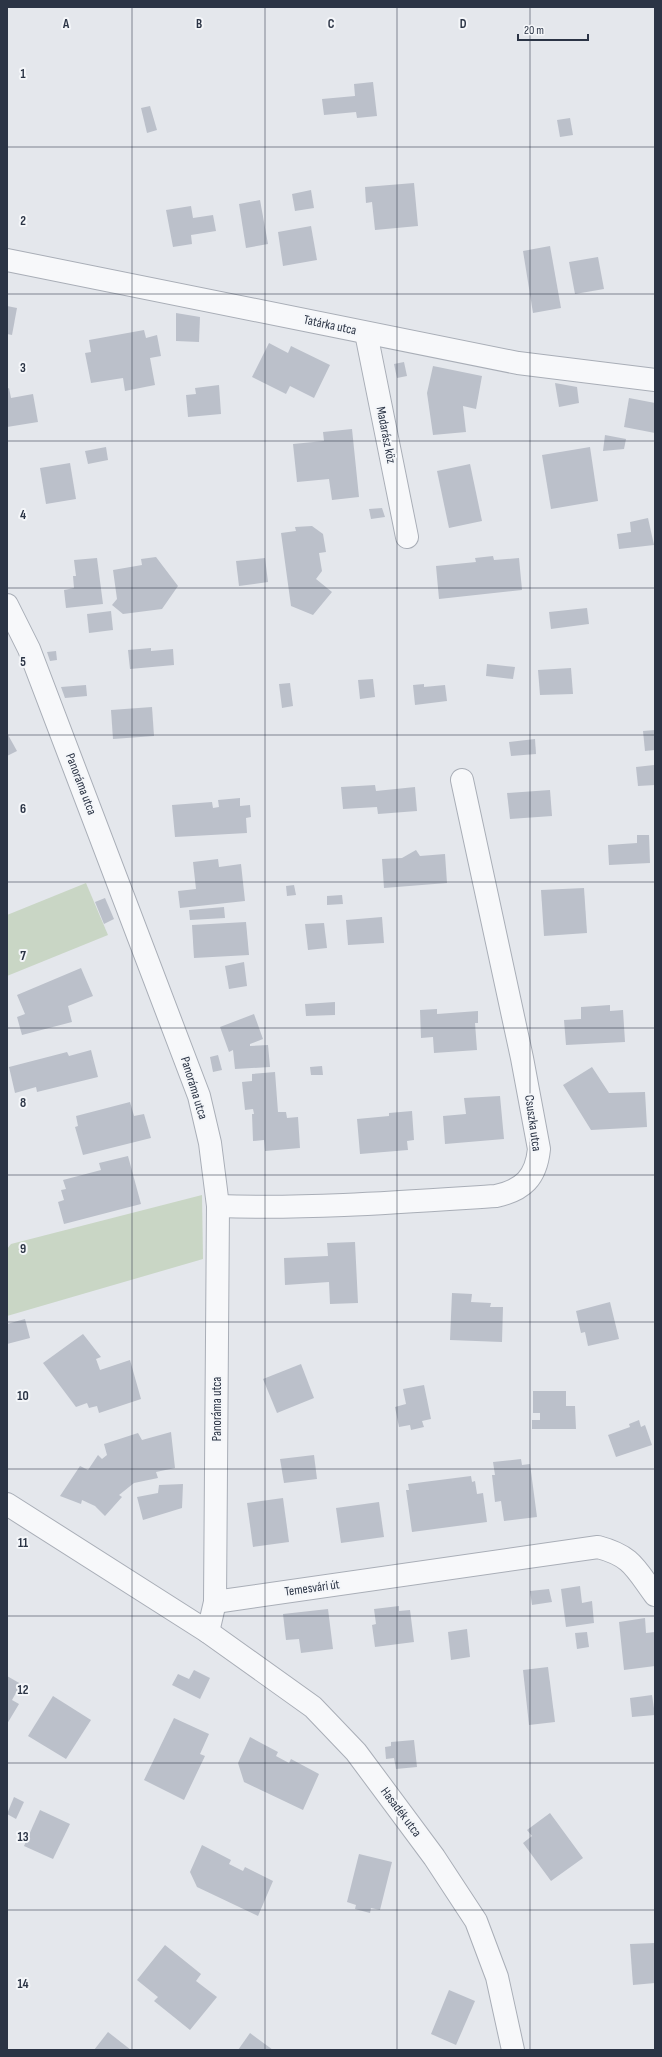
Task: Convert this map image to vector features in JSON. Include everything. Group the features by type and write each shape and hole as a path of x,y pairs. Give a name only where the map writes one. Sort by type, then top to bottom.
{"street":[{"name":"Tatárka utca","path":"7,260 518,363 655,380"},
{"name":"Madarász köz","path":"366,333 407,537"},
{"name":"Panoráma utca","path":"7,605 32,657 199,1096 210,1143 218,1206 215,1602"},
{"name":"Csuszka utca","path":"218,1206 278,1208 342,1206 496,1196 511,1193 522,1187 532,1174 538,1162 539,1149 522,1058 462,780"},
{"path":"7,1504 208,1632 215,1602"},
{"name":"Temesvári út","path":"215,1602 598,1547 616,1552 630,1561 655,1595"},
{"name":"Hasadék utca","path":"208,1632 313,1707 356,1752 434,1857 476,1921 497,1977 513,2050"}],"green space":[{"path":"86,883 108,935 7,976 7,915"},
{"path":"202,1195 203,1259 7,1316 7,1249 11,1244"}],"building":[{"path":"373,82 377,116 357,118 356,112 324,115 322,99 355,96 354,84"},
{"path":"150,106 157,130 147,133 141,108"},
{"path":"570,118 573,135 560,137 557,120"},
{"path":"414,183 418,226 375,230 372,202 366,203 365,187"},
{"path":"311,190 314,208 295,211 292,194"},
{"path":"260,200 268,244 246,248 239,204"},
{"path":"191,206 193,218 213,215 216,231 191,235 192,244 173,247 166,210"},
{"path":"311,226 317,260 283,266 278,232"},
{"path":"550,246 561,308 533,313 523,251"},
{"path":"598,257 604,289 575,294 569,262"},
{"path":"7,306 17,308 12,335 7,334"},
{"path":"176,313 200,317 199,342 176,341"},
{"path":"144,330 146,338 157,335 161,356 150,358 155,385 125,391 123,378 91,383 85,353 91,352 89,340"},
{"path":"269,343 288,353 291,346 330,365 314,398 290,386 286,394 252,377"},
{"path":"404,362 407,376 397,378 394,364"},
{"path":"433,366 482,376 476,409 463,406 466,432 433,435 427,393"},
{"path":"555,383 577,387 579,403 559,407"},
{"path":"219,385 221,414 188,417 186,395 196,394 195,388"},
{"path":"9,388 11,398 33,394 38,422 7,427 7,389"},
{"path":"629,398 655,403 655,433 624,427"},
{"path":"352,429 359,497 332,500 329,479 297,482 293,444 324,441 323,432"},
{"path":"605,435 626,439 624,449 603,451"},
{"path":"106,447 108,460 88,464 85,451"},
{"path":"590,447 598,501 551,509 542,455"},
{"path":"70,463 76,499 46,504 40,468"},
{"path":"470,464 482,521 449,528 437,471"},
{"path":"382,508 385,517 371,519 369,509"},
{"path":"648,518 654,545 619,549 617,534 631,532 630,522"},
{"path":"312,526 323,534 326,552 319,553 322,571 316,579 332,592 313,615 291,606 281,533 296,531 295,527"},
{"path":"493,556 494,560 519,558 522,590 439,599 436,566 476,562 475,558"},
{"path":"156,557 178,586 162,609 123,614 112,605 117,599 113,570 142,565 141,559"},
{"path":"97,558 103,604 66,608 64,590 74,588 73,576 76,576 74,560"},
{"path":"265,558 268,582 239,586 236,561"},
{"path":"587,608 589,624 551,629 549,612"},
{"path":"111,611 113,630 89,633 87,614"},
{"path":"151,648 151,651 173,649 174,665 130,669 128,650"},
{"path":"56,651 57,660 50,661 47,652"},
{"path":"487,664 515,667 513,679 486,676"},
{"path":"571,668 573,694 540,695 538,670"},
{"path":"373,679 375,697 360,699 358,680"},
{"path":"290,683 293,706 282,708 279,684"},
{"path":"424,684 424,687 445,685 447,701 415,705 413,685"},
{"path":"86,685 87,696 65,698 61,687"},
{"path":"152,707 154,736 113,739 111,710"},
{"path":"655,730 655,750 645,751 643,731"},
{"path":"7,733 17,751 7,756"},
{"path":"535,739 536,754 511,756 509,742"},
{"path":"654,765 655,785 638,786 636,767"},
{"path":"375,785 376,791 415,787 417,811 378,814 377,807 343,809 341,787"},
{"path":"550,790 552,816 510,819 507,793"},
{"path":"240,798 240,806 250,805 251,817 246,818 247,833 175,837 172,805 212,802 213,808 219,807 218,800"},
{"path":"637,835 649,835 650,863 609,865 608,845 637,843"},
{"path":"416,850 420,856 445,854 447,883 384,888 382,859 402,858"},
{"path":"218,859 219,867 241,864 245,901 180,908 178,891 196,889 193,862"},
{"path":"294,885 296,895 287,896 286,886"},
{"path":"584,888 587,933 544,936 541,890"},
{"path":"342,895 343,904 327,905 327,896"},
{"path":"105,898 114,919 104,924 95,902"},
{"path":"224,907 225,918 190,920 189,910"},
{"path":"382,917 384,943 348,945 346,920"},
{"path":"246,922 249,955 194,958 192,925"},
{"path":"324,923 327,948 308,950 305,924"},
{"path":"244,962 247,986 229,989 225,966"},
{"path":"81,968 93,996 68,1006 72,1022 22,1035 17,1017 25,1014 17,995"},
{"path":"335,1002 335,1015 306,1016 305,1004"},
{"path":"610,1005 610,1011 623,1010 625,1042 566,1045 564,1020 581,1019 581,1007"},
{"path":"437,1009 437,1014 478,1011 478,1023 475,1023 477,1050 434,1053 433,1037 421,1038 420,1010"},
{"path":"254,1014 263,1039 250,1044 250,1046 268,1045 270,1067 235,1069 233,1050 229,1052 220,1027"},
{"path":"91,1050 98,1077 37,1092 36,1087 15,1093 9,1067 67,1052 69,1056"},
{"path":"218,1055 222,1070 213,1072 210,1057"},
{"path":"322,1066 323,1075 311,1075 310,1067"},
{"path":"592,1067 609,1093 645,1092 647,1127 591,1130 563,1085"},
{"path":"275,1072 278,1112 286,1112 287,1118 298,1117 300,1148 265,1151 264,1140 253,1141 252,1114 254,1114 253,1109 245,1110 242,1082 252,1081 252,1074"},
{"path":"500,1096 504,1139 445,1144 443,1116 466,1114 464,1098"},
{"path":"130,1102 134,1116 144,1114 151,1138 83,1155 75,1127 78,1126 76,1116"},
{"path":"412,1111 414,1140 407,1141 408,1150 360,1154 357,1119 389,1116 389,1113"},
{"path":"128,1156 141,1204 64,1224 58,1202 64,1200 61,1190 66,1189 63,1180 101,1170 99,1163"},
{"path":"355,1242 358,1303 330,1304 329,1282 285,1285 284,1258 328,1256 327,1243"},
{"path":"452,1293 472,1294 471,1302 491,1303 490,1307 503,1307 502,1342 450,1340"},
{"path":"610,1302 619,1339 588,1346 585,1332 581,1333 576,1311"},
{"path":"25,1319 30,1338 7,1344 7,1324"},
{"path":"83,1334 101,1357 96,1359 100,1370 130,1360 141,1399 99,1413 97,1406 89,1408 87,1403 76,1407 43,1363"},
{"path":"301,1364 314,1398 277,1413 263,1379"},
{"path":"424,1385 431,1419 422,1421 424,1427 411,1430 410,1425 399,1427 395,1407 406,1404 403,1389"},
{"path":"533,1391 566,1391 566,1406 575,1406 576,1429 532,1429 532,1420 540,1420 540,1413 533,1413"},
{"path":"639,1420 641,1427 645,1425 652,1445 616,1457 608,1435 630,1427 629,1424"},
{"path":"171,1432 175,1468 156,1472 158,1478 134,1483 119,1495 122,1497 105,1516 95,1506 82,1500 81,1504 60,1496 80,1466 88,1470 98,1455 102,1459 107,1455 104,1444 138,1433 142,1440"},
{"path":"314,1455 317,1479 284,1483 280,1459"},
{"path":"521,1459 522,1465 530,1464 537,1517 504,1521 501,1501 495,1502 492,1475 495,1475 493,1462"},
{"path":"471,1476 472,1482 475,1481 477,1494 483,1493 487,1522 412,1532 406,1490 409,1490 408,1484"},
{"path":"183,1484 182,1508 143,1520 137,1497 158,1493 159,1485"},
{"path":"283,1498 289,1542 253,1547 247,1503"},
{"path":"379,1502 384,1537 341,1543 336,1508"},
{"path":"580,1586 582,1603 592,1601 594,1623 566,1627 561,1589"},
{"path":"549,1589 552,1602 532,1605 530,1591"},
{"path":"399,1606 399,1611 410,1610 414,1642 375,1647 372,1625 376,1624 374,1609"},
{"path":"328,1609 333,1649 301,1653 299,1639 286,1640 283,1614"},
{"path":"645,1618 646,1633 655,1632 655,1666 624,1670 619,1622"},
{"path":"467,1629 470,1657 451,1660 448,1632"},
{"path":"587,1632 589,1647 577,1649 575,1633"},
{"path":"548,1667 555,1722 529,1725 523,1670"},
{"path":"194,1670 210,1678 200,1699 172,1685 178,1674 189,1679"},
{"path":"7,1676 21,1684 12,1700 19,1704 7,1724"},
{"path":"652,1695 655,1715 632,1717 630,1698"},
{"path":"53,1696 91,1720 66,1759 28,1736"},
{"path":"174,1718 209,1734 200,1754 205,1756 184,1800 144,1780"},
{"path":"250,1737 278,1752 276,1756 289,1763 291,1759 319,1774 303,1810 244,1782 238,1763"},
{"path":"414,1740 417,1767 396,1769 394,1758 386,1759 385,1747 391,1746 391,1742"},
{"path":"14,1797 24,1802 16,1819 7,1814"},
{"path":"40,1810 70,1824 53,1859 24,1846"},
{"path":"550,1813 583,1858 551,1881 523,1843 532,1836 527,1830"},
{"path":"202,1845 231,1860 229,1864 243,1871 245,1867 273,1881 258,1916 197,1887 190,1872"},
{"path":"359,1854 392,1862 380,1910 371,1908 370,1913 355,1909 356,1905 347,1902"},
{"path":"655,1943 655,1983 633,1985 630,1944"},
{"path":"165,1945 201,1974 196,1981 217,1997 190,2030 154,2001 158,1997 137,1980"},
{"path":"449,1990 475,2001 456,2045 431,2034"},
{"path":"108,2032 131,2050 94,2050"},
{"path":"250,2033 273,2050 238,2050"}]}
